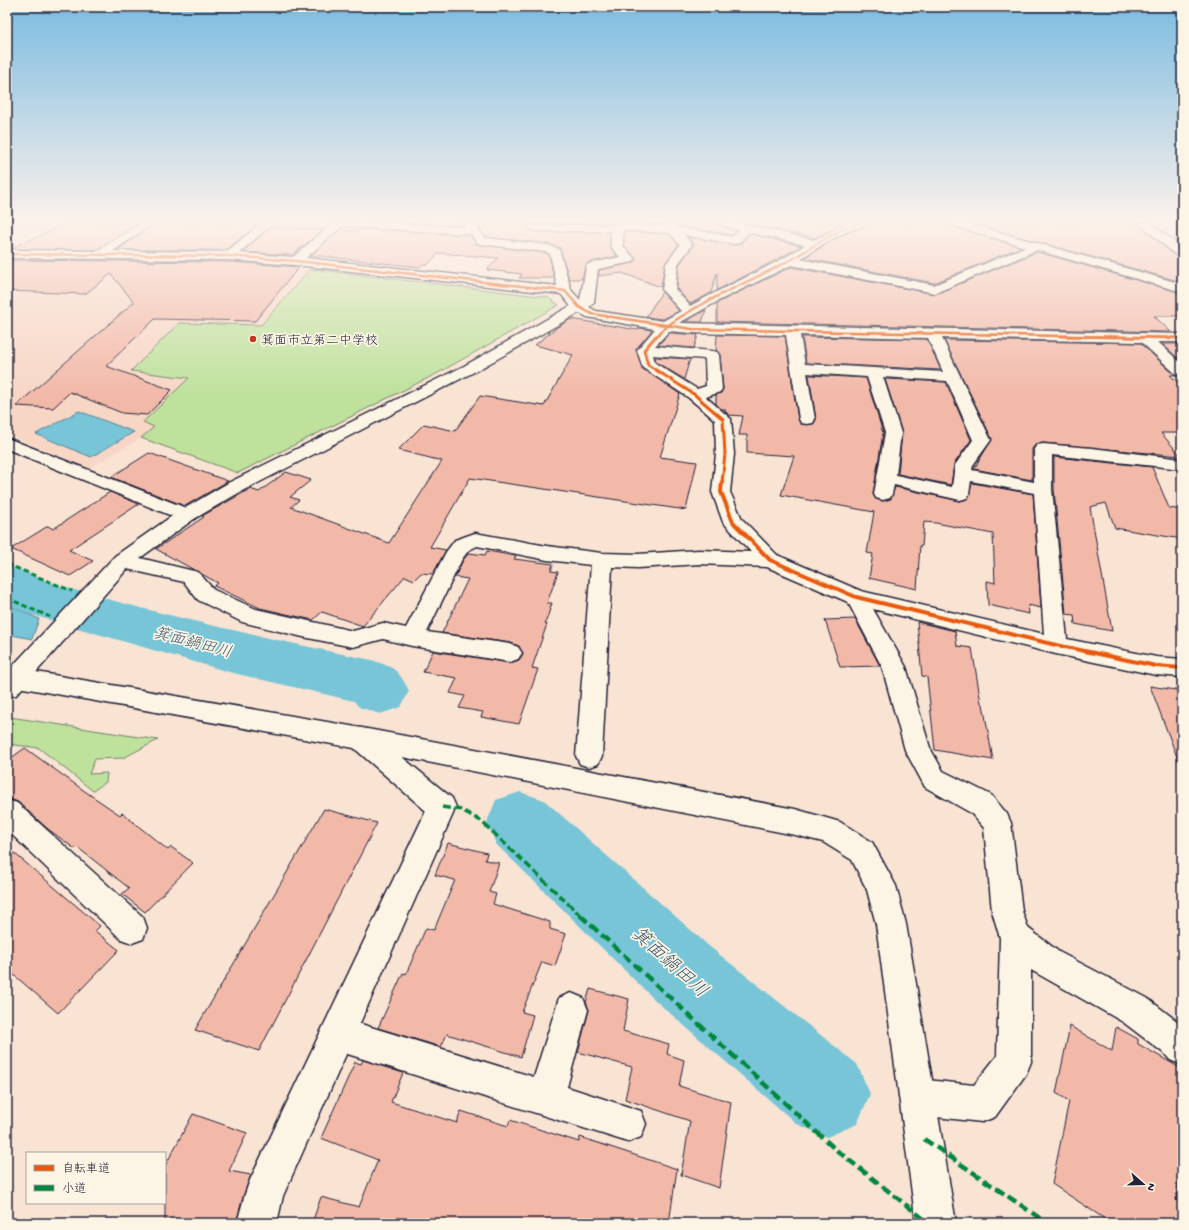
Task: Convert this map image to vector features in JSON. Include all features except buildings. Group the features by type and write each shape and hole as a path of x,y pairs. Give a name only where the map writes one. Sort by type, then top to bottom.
{"street":[{"path":"470,280 565,291"},
{"path":"562,280 565,291 579,307 592,314 692,329 1182,338"},
{"path":"11,680 69,620 122,561 187,515 235,487 469,369 579,307 587,302 590,280"},
{"path":"669,280 668,290 689,312"},
{"path":"644,350 665,326 715,297 748,280"},
{"path":"892,280 935,289 955,280"},
{"path":"1156,280 1182,288"},
{"path":"792,331 807,419"},
{"path":"874,373 893,433 885,486 960,494 964,465 982,440 933,334"},
{"path":"1144,337 1182,372"},
{"path":"644,350 648,365 695,395 722,419 725,454 721,492 733,522 770,560"},
{"path":"644,350 712,355 714,389 695,395"},
{"path":"798,368 954,377"},
{"path":"7,443 187,515"},
{"path":"1056,645 1043,489 1043,449 1092,453 1182,464"},
{"path":"962,474 1043,489"},
{"path":"412,638 422,622 453,557 462,545 476,539 547,553 602,560 638,561 699,557 770,560 856,597 1056,645 1156,666 1182,668"},
{"path":"589,756 602,560"},
{"path":"122,561 191,577 206,595 250,616 303,629 353,639 383,631 412,638 510,653"},
{"path":"856,597 894,667 918,750 934,779 981,804 997,823 1006,911 1016,938 1014,1062 982,1104 917,1097"},
{"path":"11,680 361,739 795,822 830,831 862,851 881,886 891,924 936,1223"},
{"path":"257,1223 264,1194 442,807 361,739"},
{"path":"7,812 132,928"},
{"path":"1016,938 1048,964 1135,1010 1177,1042 1182,1048"},
{"path":"546,1098 570,1010"},
{"path":"338,1034 628,1124"}],"shaded area":[{"name":"箕面市立第二中学校","path":"7,280 406,280 547,297 559,305 440,372 238,473 141,438 87,469 7,434"}],"green space":[{"path":"300,280 406,280 547,297 559,305 440,372 238,473 141,438 154,427 143,422 189,378 131,371 179,323 261,325"},
{"path":"10,717 158,740 123,758 95,759 89,774 107,773 106,782 93,791 39,748 7,744 7,719"}],"water":[{"path":"79,411 134,432 91,457 36,434"},
{"path":"7,604 39,619 32,639 7,634"}],"waterway":[{"name":"箕面鍋田川","path":"7,583 47,601 229,651 372,683 380,691"},
{"name":"箕面鍋田川","path":"520,822 683,974 827,1094"}],"marked path":[{"path":"7,564 72,591"},
{"path":"7,598 50,617"},
{"path":"442,807 462,810 481,821 608,942 835,1149 929,1223"},
{"path":"924,1139 1047,1223"}],"cycle path":[{"path":"470,280 565,291 579,307 592,314 692,329 1182,338"},
{"path":"749,280 715,297 665,326 644,350 648,365 695,395 723,419 725,454 721,492 733,522 770,560 856,597 1056,645 1156,666 1182,668"}],"place":[{"name":"箕面市立第二中学校","path":"253,339"}]}
